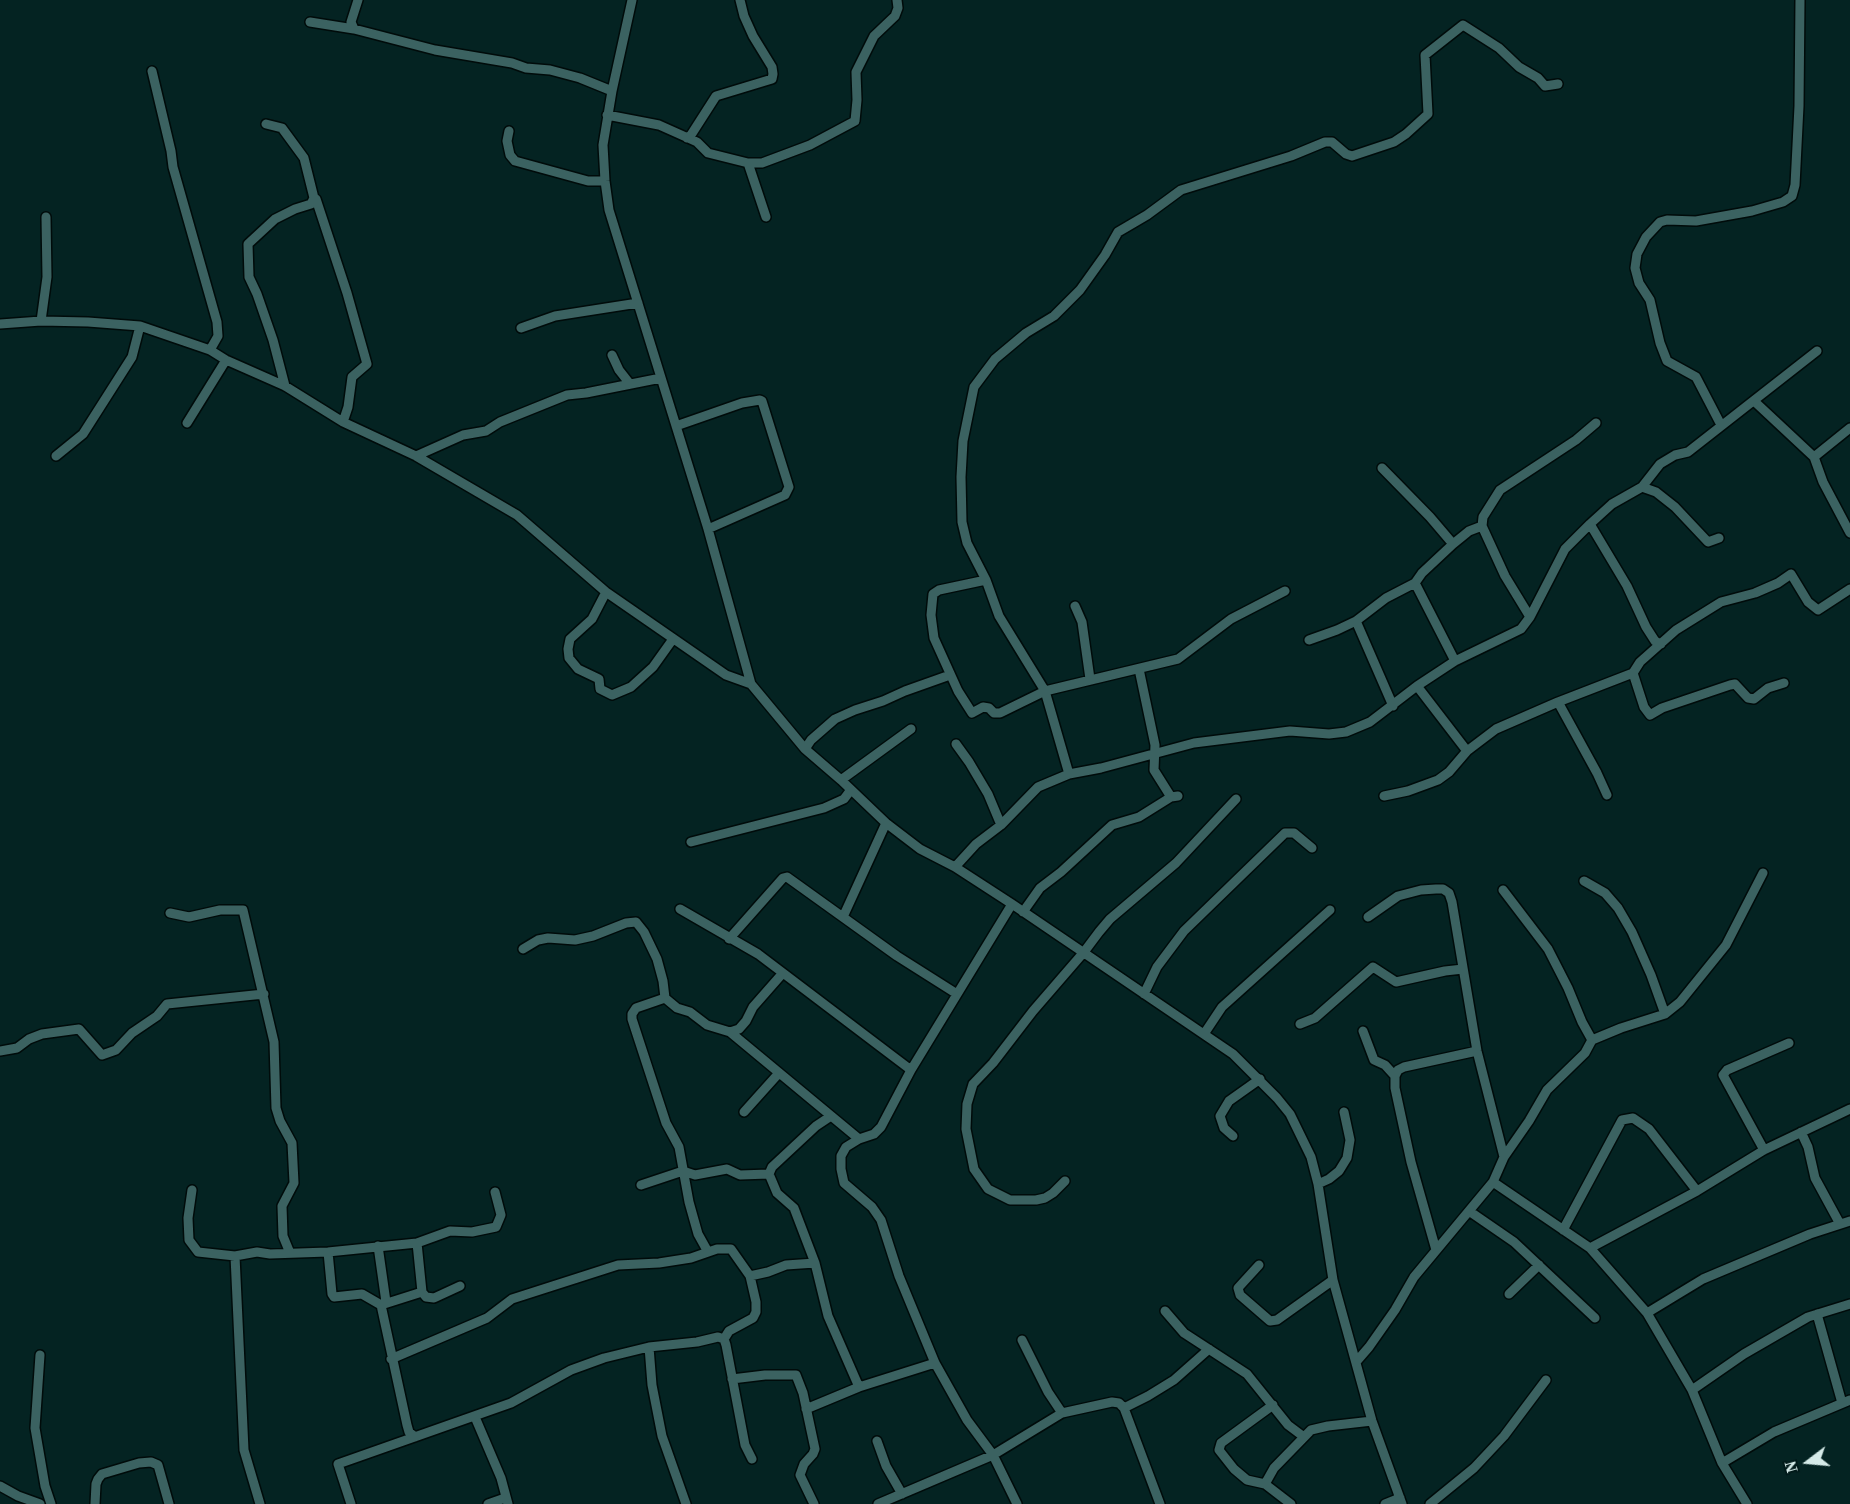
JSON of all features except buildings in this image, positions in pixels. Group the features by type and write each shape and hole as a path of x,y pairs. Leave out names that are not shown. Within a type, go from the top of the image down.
{"street":[{"path":"354,29 351,22 358,0"},
{"path":"632,0 607,115 603,145 604,181 609,210 708,529 751,684 805,749 886,823 920,849 955,867 1012,904 1233,1054 1260,1079 1290,1114 1311,1156 1318,1184 1333,1280 1372,1421 1401,1501 1385,1504"},
{"path":"687,138 716,96 772,79 772,67 753,36 740,0"},
{"path":"607,115 659,125 697,142 708,153 748,163 762,163 810,145 855,121 856,72 874,36 895,16 898,8 897,0"},
{"path":"1721,425 1696,377 1667,361 1660,343 1650,300 1639,283 1635,268 1637,254 1646,237 1660,222 1667,219 1696,221 1752,211 1783,202 1792,196 1795,184 1799,106 1800,0"},
{"path":"310,22 354,29 435,50 512,63 526,68 550,70 580,78 612,91"},
{"path":"1069,774 1045,691 999,616 986,580 967,543 962,522 961,477 963,441 974,387 995,359 1026,333 1054,316 1080,290 1118,232 1182,190 1291,156 1316,144 1332,142 1346,154 1352,156 1394,142 1428,114 1425,55 1463,26 1499,48 1519,67 1538,78 1545,86 1558,84"},
{"path":"152,71 173,167 217,322 218,336 210,350"},
{"path":"266,124 282,128 303,158 314,198 347,293 367,364 352,378 348,407 343,422"},
{"path":"509,130 507,141 510,155 515,161 588,181 604,181"},
{"path":"748,163 765,217"},
{"path":"285,386 273,340 249,277 248,244 275,219 311,204 314,198"},
{"path":"41,321 47,277 46,217"},
{"path":"521,328 555,316 638,303"},
{"path":"0,324 41,321 140,327 210,350 226,360 285,386 343,422 416,456 517,515 606,592 726,675 751,684"},
{"path":"56,456 83,434 132,357 140,327"},
{"path":"955,867 976,844 1001,825 1038,787 1069,774 1154,755 1194,743 1290,731 1329,734 1346,732 1370,722 1417,686 1455,661 1521,629 1530,617 1566,549 1590,524 1612,504 1642,487 1660,464 1676,455 1688,452 1816,351"},
{"path":"612,355 619,370 630,384"},
{"path":"187,423 226,360"},
{"path":"416,456 463,435 486,430 567,395 661,378"},
{"path":"676,426 742,403 762,401 789,487 785,495 708,529"},
{"path":"1754,401 1814,457 1823,482 1850,533"},
{"path":"1530,617 1505,576 1482,526 1484,517 1500,490 1576,440 1596,423"},
{"path":"1814,457 1850,428"},
{"path":"1382,468 1453,544"},
{"path":"1642,487 1656,492 1675,507 1708,542 1719,538"},
{"path":"1590,524 1626,586 1646,627 1662,644"},
{"path":"1309,640 1356,621 1386,598 1415,583 1422,573 1453,544 1469,531 1482,526"},
{"path":"1384,796 1408,791 1438,780 1449,772 1467,751 1496,729 1557,702 1633,674 1640,662 1677,630 1721,602 1755,593 1778,583 1791,574 1808,602 1818,610 1850,589"},
{"path":"986,580 939,590 933,594 931,615 934,638 950,675 972,712 983,707 989,708 994,713 1000,713 1045,691 1178,659 1231,619 1285,591"},
{"path":"1415,583 1455,661"},
{"path":"606,592 592,619 570,639 568,649 569,658 578,669 599,679 600,689 612,695 631,687 653,668 673,639"},
{"path":"1075,606 1082,622 1090,679"},
{"path":"1356,621 1393,706"},
{"path":"1023,912 1040,888 1112,825 1139,817 1174,797 1154,770 1155,745 1139,669"},
{"path":"1633,674 1644,707 1650,715 1662,708 1730,685 1735,684 1748,698 1754,699 1768,688 1784,682"},
{"path":"805,749 835,719 905,690 950,675"},
{"path":"1417,686 1467,751"},
{"path":"1557,702 1607,795"},
{"path":"841,780 911,729"},
{"path":"956,744 988,794 1001,825"},
{"path":"691,842 824,808 844,799 850,791"},
{"path":"1065,1180 1053,1193 1036,1200 1010,1200 988,1189 974,1169 966,1129 967,1104 973,1084 993,1063 1110,919 1176,863 1236,799"},
{"path":"843,917 886,823"},
{"path":"1144,994 1157,967 1184,932 1285,833 1294,832 1312,848"},
{"path":"1356,1362 1395,1310 1414,1277 1493,1182 1504,1157 1547,1090 1585,1053 1592,1040 1620,1028 1665,1014 1680,1002 1726,945 1763,873"},
{"path":"729,939 785,877 897,956 957,994"},
{"path":"1584,881 1605,893 1618,908 1632,932 1665,1014"},
{"path":"1368,917 1398,896 1421,890 1443,889 1449,893 1477,1051 1504,1157"},
{"path":"1503,890 1548,949 1592,1040"},
{"path":"1012,904 911,1070 881,1127 874,1134 846,1147 841,1156 841,1169 844,1183 872,1207 881,1220 899,1276 935,1363 967,1420 993,1455 1017,1504"},
{"path":"680,909 758,954 911,1070"},
{"path":"170,913 189,917 220,910 243,910 274,1042 276,1108 292,1143 294,1183 282,1206 283,1236 290,1253"},
{"path":"1204,1034 1222,1007 1316,920 1330,910"},
{"path":"523,949 538,940 575,940 593,936 626,923 636,922 644,932 657,959 665,998 676,1008 690,1012 707,1026 730,1032 859,1139"},
{"path":"1300,1024 1315,1018 1373,967 1396,982 1463,969"},
{"path":"730,1032 739,1029 753,1007 782,974"},
{"path":"0,1051 17,1048 29,1039 42,1034 79,1029 102,1055 116,1050 132,1033 157,1016 167,1005 264,994"},
{"path":"665,998 636,1008 632,1019 666,1123 679,1147 698,1234 708,1252"},
{"path":"1363,1031 1374,1060 1384,1065 1395,1076"},
{"path":"1764,1150 1723,1075 1727,1070 1789,1043"},
{"path":"1436,1250 1411,1162 1395,1088 1395,1076 1398,1070 1404,1067 1477,1051"},
{"path":"744,1112 778,1073"},
{"path":"1233,1136 1224,1128 1220,1116 1229,1101 1260,1079"},
{"path":"1590,1248 1697,1191 1764,1150 1850,1109"},
{"path":"1318,1184 1339,1171 1347,1158 1350,1140 1344,1112"},
{"path":"831,1116 816,1126 772,1167 769,1174 777,1193 794,1208 815,1263 828,1316 859,1387"},
{"path":"1563,1230 1622,1120 1633,1118 1649,1129 1697,1191"},
{"path":"1801,1132 1808,1147 1815,1178 1840,1224"},
{"path":"641,1185 683,1171 695,1175 727,1169 740,1174 769,1174"},
{"path":"1493,1182 1590,1248 1647,1313 1692,1390 1722,1462 1747,1504"},
{"path":"192,1190 188,1218 189,1240 198,1252 236,1256 257,1252 270,1254 328,1252 417,1243 450,1231 472,1232 495,1227 501,1215 495,1192"},
{"path":"1469,1211 1514,1242 1595,1318"},
{"path":"1647,1313 1703,1279 1810,1234 1850,1221"},
{"path":"417,1243 422,1292 426,1297 434,1298 460,1286"},
{"path":"378,1246 391,1359 406,1425 414,1437"},
{"path":"391,1359 487,1318 512,1299 618,1265 660,1263 691,1258 717,1249 731,1249 750,1276 756,1302 756,1312 753,1318 729,1331 724,1339 745,1445 752,1459"},
{"path":"328,1252 334,1297 362,1294 383,1304 422,1292"},
{"path":"236,1256 244,1450 260,1504"},
{"path":"750,1276 786,1265 815,1263"},
{"path":"1258,1265 1238,1288 1240,1295 1270,1321 1277,1320 1333,1280"},
{"path":"1509,1294 1539,1265"},
{"path":"1692,1390 1744,1354 1808,1317 1850,1304"},
{"path":"1165,1311 1184,1333 1247,1374 1288,1425 1304,1437"},
{"path":"1722,1462 1774,1432 1846,1401 1817,1314"},
{"path":"351,1504 338,1464 511,1403 571,1370 604,1358 649,1347 697,1342 718,1337 724,1339"},
{"path":"1022,1340 1048,1392 1062,1413"},
{"path":"649,1347 652,1385 662,1436 686,1504"},
{"path":"1124,1408 1174,1380 1209,1349"},
{"path":"40,1355 35,1428 45,1486 51,1504"},
{"path":"806,1409 859,1387 935,1363"},
{"path":"732,1379 765,1375 796,1376 803,1393 815,1449 804,1464 801,1475 814,1504"},
{"path":"1430,1504 1474,1468 1504,1436 1546,1380"},
{"path":"878,1504 993,1455 1062,1413 1119,1402 1124,1408 1160,1504"},
{"path":"1273,1406 1221,1443 1219,1450 1234,1469 1247,1480 1265,1484 1291,1504"},
{"path":"475,1417 501,1478 506,1501 488,1504"},
{"path":"1265,1484 1274,1468 1311,1430 1372,1421"},
{"path":"877,1441 886,1466 902,1494"},
{"path":"95,1504 96,1485 102,1474 139,1463 151,1462 158,1465 169,1504"},
{"path":"0,1486 40,1504"}]}
